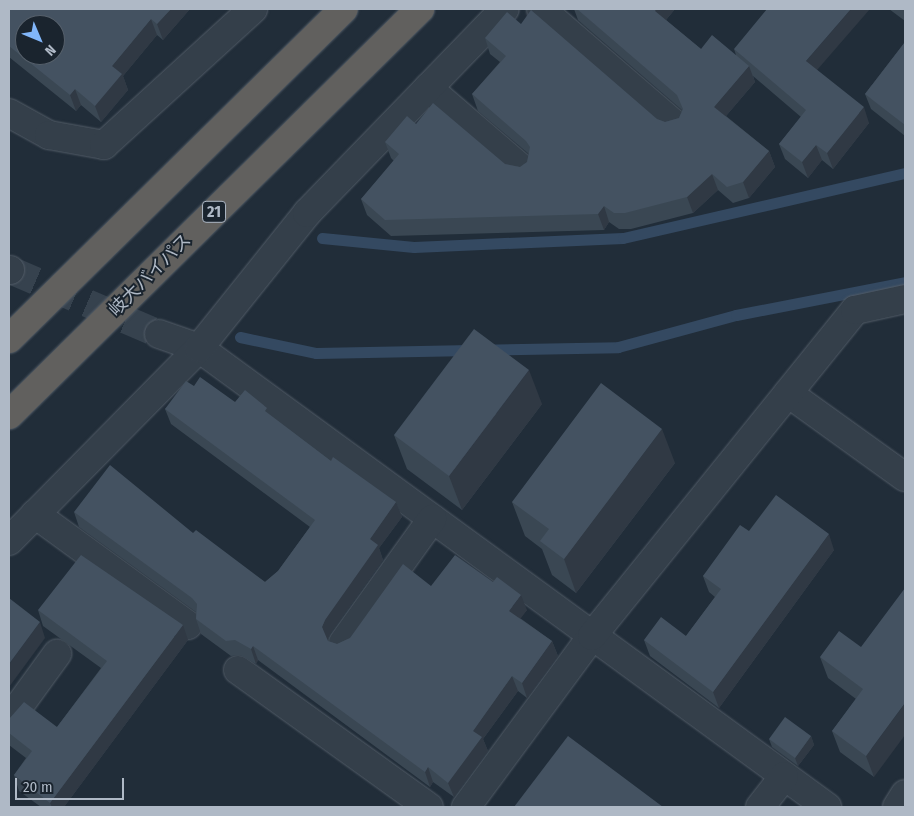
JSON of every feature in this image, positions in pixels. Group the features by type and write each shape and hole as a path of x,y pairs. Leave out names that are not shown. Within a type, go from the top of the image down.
{"highway":[{"path":"9,339 344,9"},
{"name":"岐大バイパス","path":"9,415 420,9"}],"street":[{"path":"9,113 49,135 104,145 253,9"},
{"path":"9,541 199,348 307,214 505,9"},
{"path":"541,9 672,123"},
{"path":"428,88 521,168"},
{"path":"466,807 592,636 855,310 905,299"},
{"path":"159,334 199,348 827,807"},
{"path":"788,393 905,477"},
{"path":"35,514 188,625"},
{"path":"343,643 432,519"},
{"path":"9,720 56,654"},
{"path":"238,670 429,807"},
{"path":"760,807 784,776"},
{"path":"896,807 905,794"}],"building":[{"path":"9,9 171,9 157,24 151,19 112,66 122,74 95,106 75,89 70,95 33,65 65,65 65,15 15,15 15,51 9,46"},
{"path":"577,9 656,9 655,11 701,49 712,35 749,66 714,107 769,151 743,182 727,187 712,174 687,197 625,213 614,213 604,206 598,214 385,220 361,199 399,154 385,142 407,116 416,124 433,103 505,164 520,167 527,162 530,147 526,141 472,94 506,56 485,38 507,12 521,24 531,10 657,119 665,122 679,118 683,109 677,95"},
{"path":"767,9 851,9 806,61 864,107 827,153 816,145 802,162 779,144 806,110 734,49"},
{"path":"905,42 905,125 865,94"},
{"path":"474,329 529,370 449,476 394,435"},
{"path":"200,377 235,402 245,390 267,408 265,411 331,461 333,457 396,502 370,539 378,545 325,620 322,627 328,641 337,644 350,638 403,564 431,586 455,555 493,582 497,577 521,595 509,611 552,641 522,683 512,676 473,731 482,737 448,783 428,767 425,772 253,646 251,649 235,640 226,641 196,619 197,604 192,598 74,512 110,465 193,533 196,530 265,582 278,571 315,520 165,409 186,381 194,386"},
{"path":"601,383 662,429 564,559 540,541 549,529 512,502"},
{"path":"776,495 829,534 713,692 644,640 661,617 686,636 721,589 703,576 740,525 749,531"},
{"path":"81,555 183,625 50,803 14,775 32,751 9,733 9,719 24,702 57,727 107,661 38,610"},
{"path":"905,588 905,703 866,756 832,731 863,689 820,657 839,631 861,647"},
{"path":"9,598 40,622 9,664"},
{"path":"785,717 811,736 795,758 769,739"},
{"path":"568,736 663,807 514,807"}],"waterway":[{"path":"322,238 414,247 623,238 905,173"},
{"path":"240,337 316,353 618,347 736,315 905,282"}],"tunnel":[{"path":"10,270 159,334"}]}
